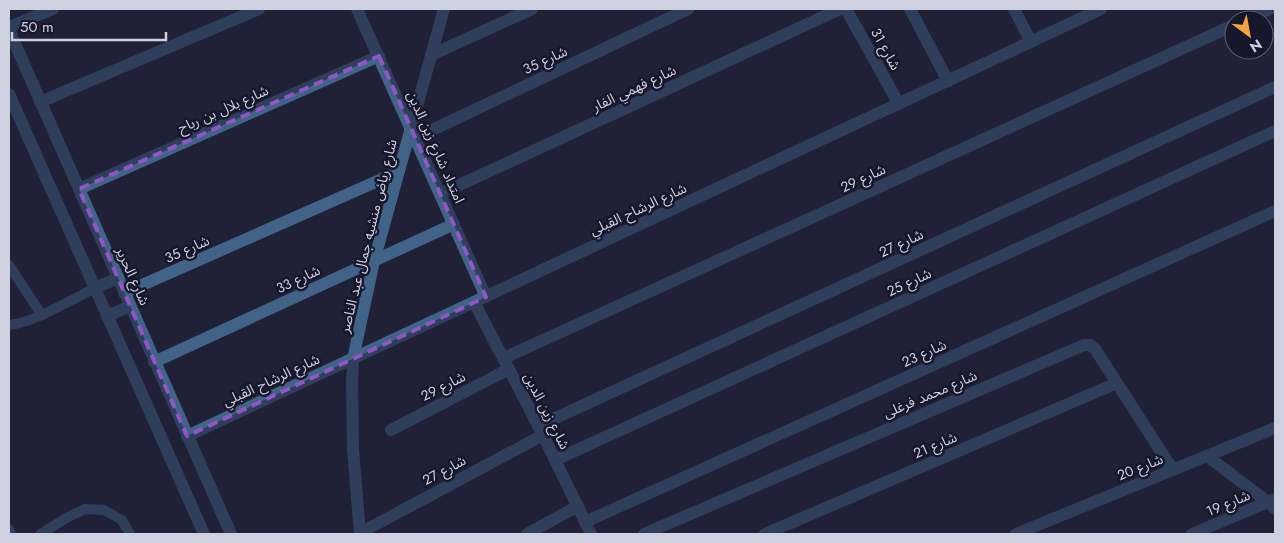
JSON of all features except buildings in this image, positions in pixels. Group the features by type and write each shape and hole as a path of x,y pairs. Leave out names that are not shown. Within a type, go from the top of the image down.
{"street":[{"path":"9,29 53,9"},
{"path":"40,102 259,9"},
{"name":"امتداد شارع زين الدين","path":"358,9 486,297"},
{"name":"شارع رياض منشيه جمال عبد الناصر","path":"360,533 353,449 353,359 374,261 398,172 413,132 444,9"},
{"path":"431,55 532,9"},
{"name":"شارع 35","path":"413,132 688,9"},
{"name":"شارع فهمي الفار","path":"440,194 840,9"},
{"name":"شارع 31","path":"846,9 899,104"},
{"path":"910,9 948,81"},
{"path":"1014,9 1031,42"},
{"name":"شارع الرشاح القبلي","path":"187,436 1101,9"},
{"name":"شارع الحرير","path":"9,29 231,534"},
{"name":"شارع 29","path":"390,430 506,364 1224,30"},
{"name":"شارع بلال بن رباح","path":"79,189 378,56"},
{"name":"شارع 27","path":"360,533 541,431 1275,87"},
{"path":"9,94 204,534"},
{"name":"شارع 25","path":"555,460 1275,132"},
{"name":"شارع 35","path":"124,293 398,172"},
{"name":"شارع 23","path":"585,522 1275,211"},
{"name":"شارع 33","path":"154,362 454,224"},
{"path":"95,288 118,278"},
{"name":"شارع زين الدين","path":"474,302 541,431 591,534"},
{"path":"107,316 130,306"},
{"name":"شارع محمد فرغلى","path":"644,534 1084,345 1090,345 1095,349 1173,470"},
{"name":"شارع 21","path":"765,534 1117,383"},
{"name":"شارع 20","path":"1016,534 1275,428"},
{"path":"1207,456 1273,503"},
{"name":"شارع 19","path":"1192,534 1273,503"},
{"path":"527,534 578,506"}],"lane":[{"path":"9,265 41,314"},
{"path":"9,325 41,314 95,288"},
{"path":"42,534 84,509 104,510 122,520 130,534"},
{"path":"9,529 11,534"}],"highlighted area":[{"path":"379,56 486,297 187,436 79,189"}]}
